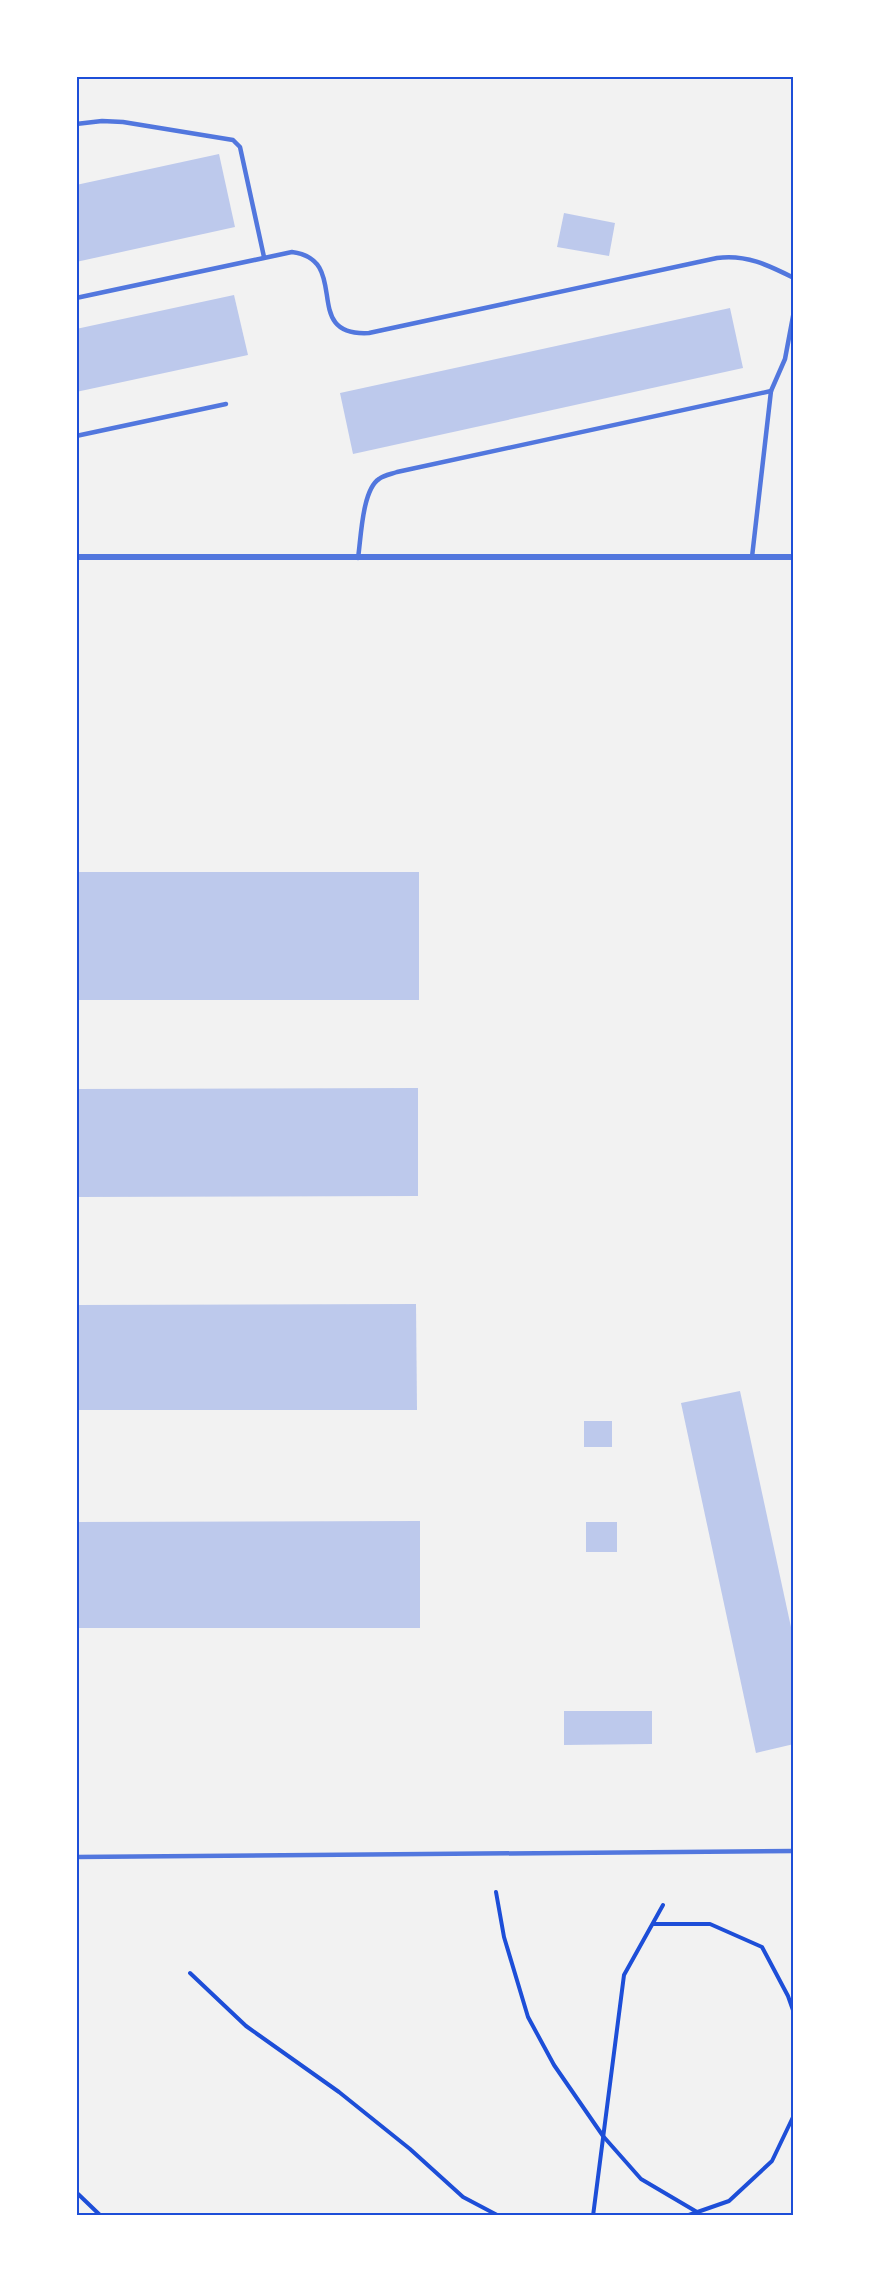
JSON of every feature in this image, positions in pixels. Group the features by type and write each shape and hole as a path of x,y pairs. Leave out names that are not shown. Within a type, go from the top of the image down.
{"street":[{"path":"76,557 794,557"}],"lane":[{"path":"76,124 102,121 123,122 232,140 240,147 264,257"},
{"path":"76,298 264,257 292,252 304,253 315,260 321,270 332,316 339,328 353,334 369,333 717,258 733,256 747,258 794,278"},
{"path":"752,557 771,391 785,359 794,311"},
{"path":"358,558 367,500 370,489 379,478 771,391"},
{"path":"76,436 226,404"},
{"path":"76,1857 794,1851"}],"path":[{"path":"496,1892 504,1937 528,2018 554,2065 603,2136 641,2179 698,2212"},
{"path":"593,2216 624,1975 663,1905"},
{"path":"653,1924 711,1924 762,1947 788,1996 794,2013"},
{"path":"190,1973 246,2026 339,2092 410,2149 463,2197 499,2216"},
{"path":"686,2216 729,2201 772,2161 794,2115"},
{"path":"76,2193 101,2216"}],"building":[{"path":"219,154 235,227 76,262 76,185"},
{"path":"564,213 615,223 609,256 557,247"},
{"path":"234,295 248,355 76,392 76,329"},
{"path":"730,308 743,368 353,454 340,393"},
{"path":"76,872 419,872 419,1000 76,1000"},
{"path":"418,1088 418,1196 76,1197 76,1089"},
{"path":"416,1304 417,1410 76,1410 76,1305"},
{"path":"740,1391 794,1641 794,1744 756,1753 681,1403"},
{"path":"584,1421 612,1421 612,1447 584,1447"},
{"path":"420,1521 420,1628 76,1628 76,1522"},
{"path":"586,1522 617,1522 617,1552 586,1552"},
{"path":"564,1711 652,1711 652,1744 564,1745"}]}
